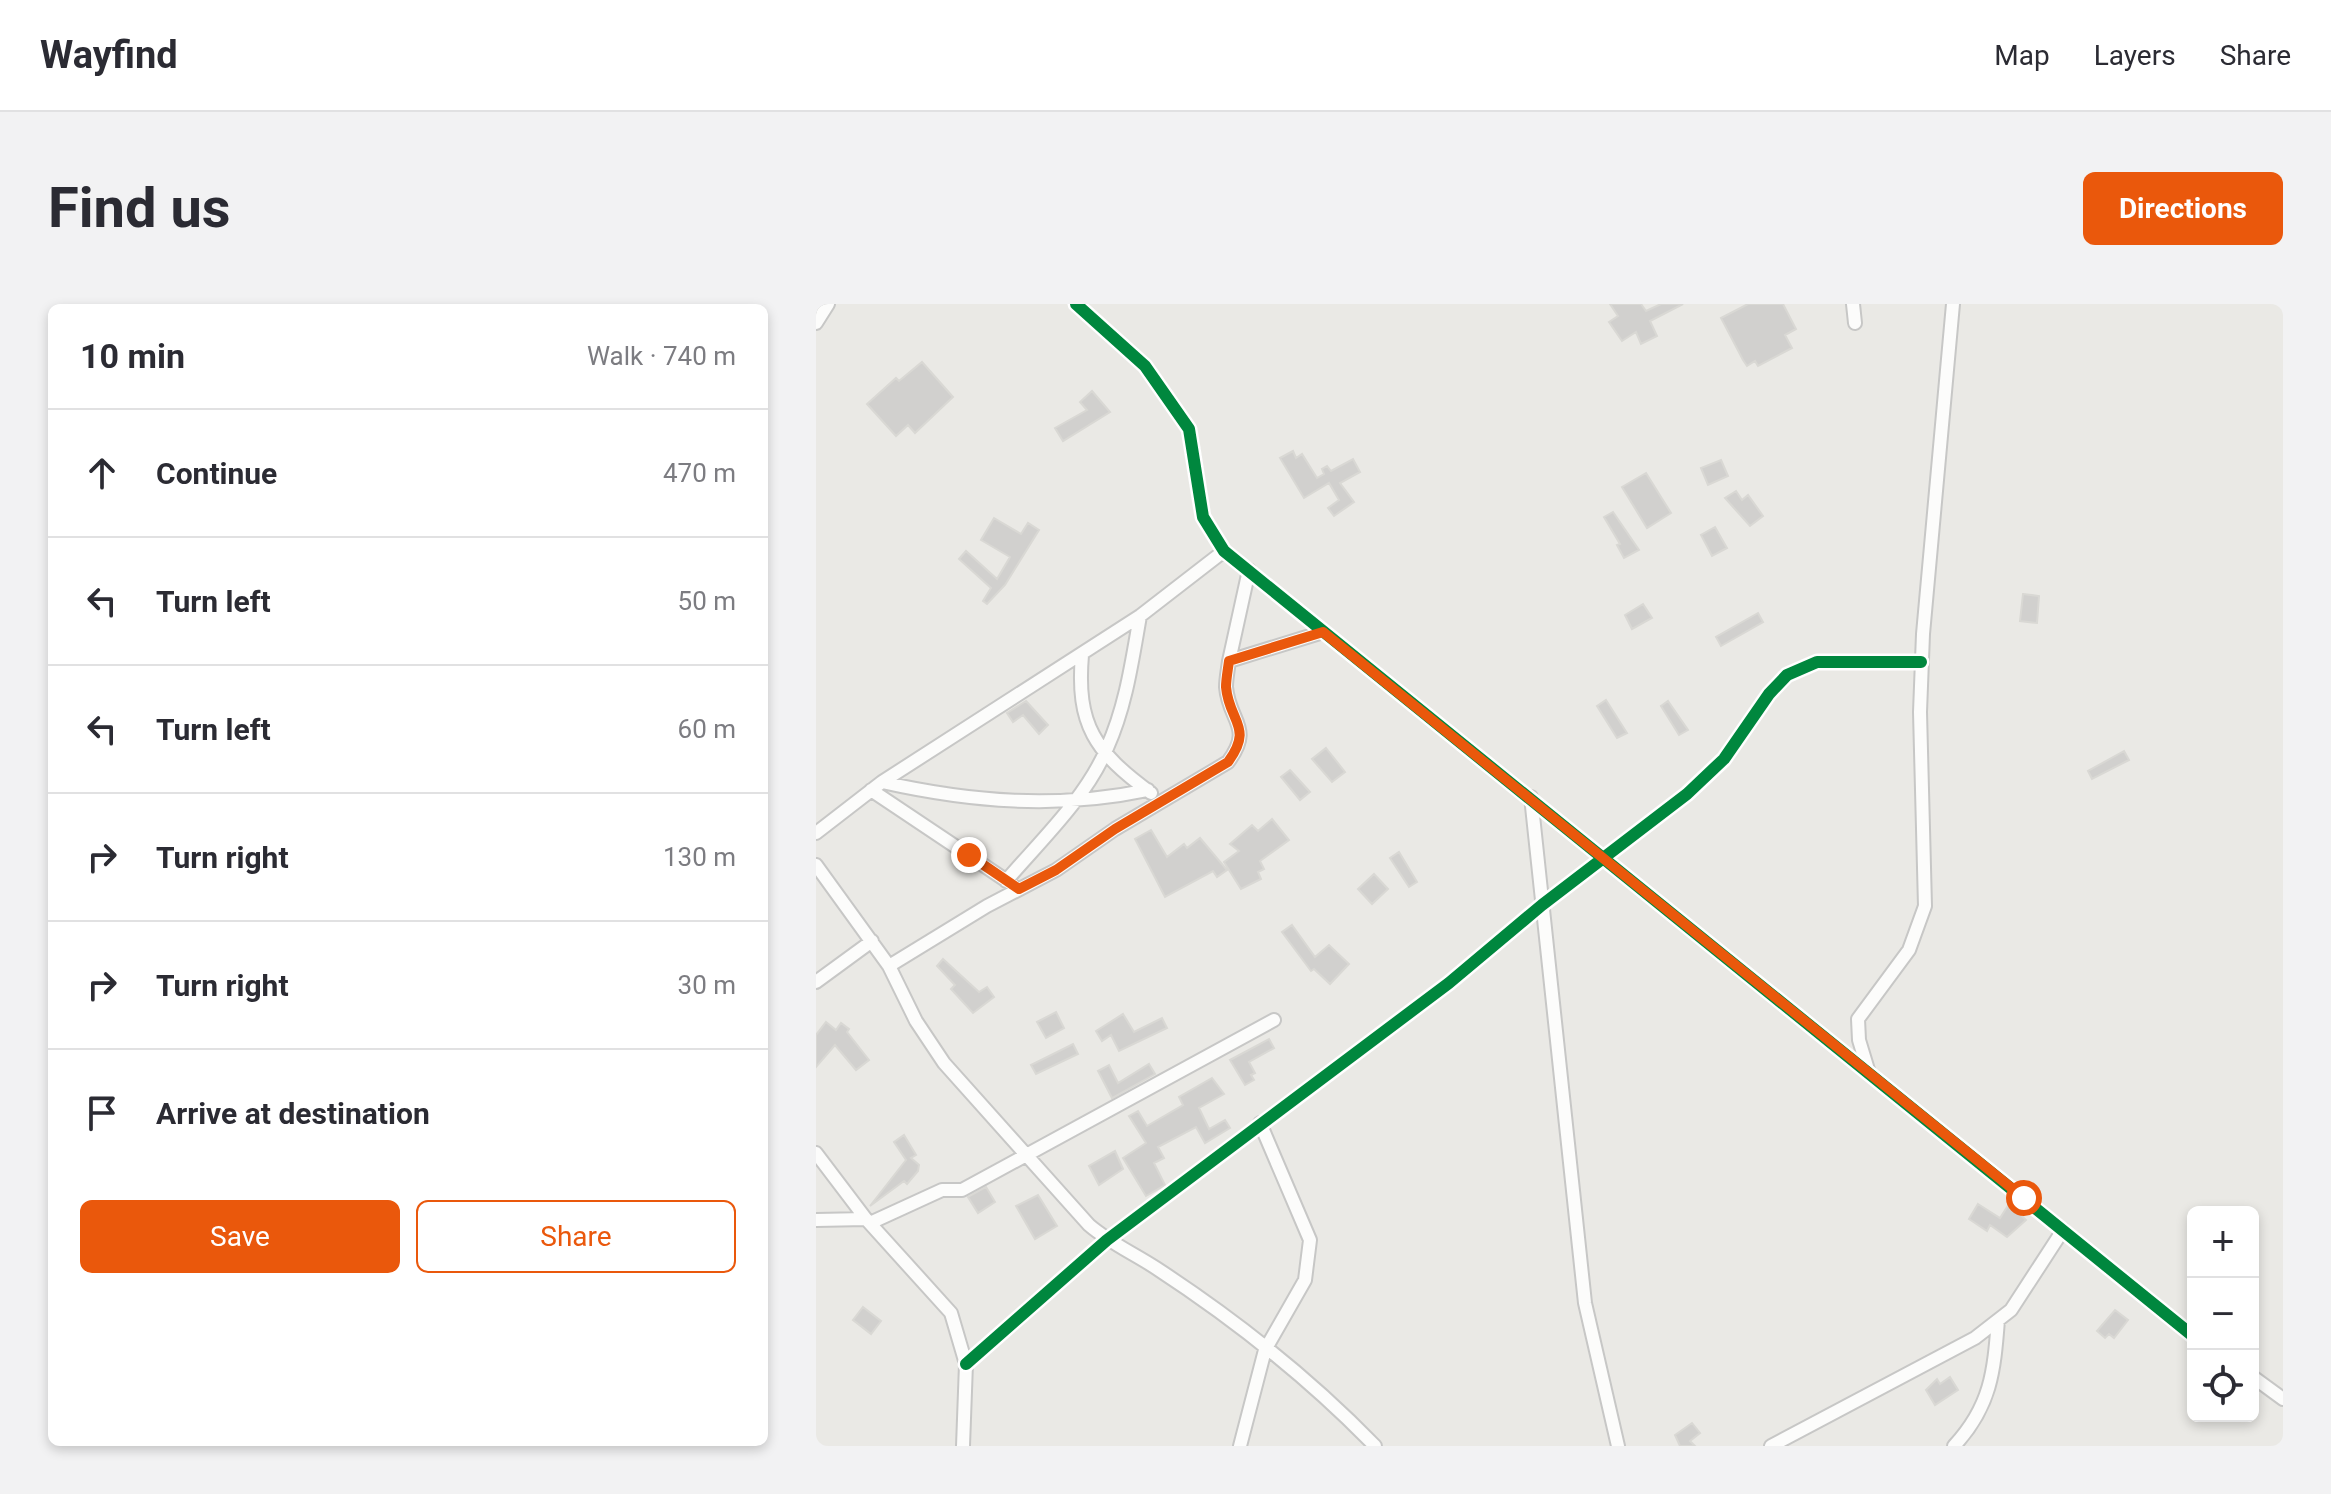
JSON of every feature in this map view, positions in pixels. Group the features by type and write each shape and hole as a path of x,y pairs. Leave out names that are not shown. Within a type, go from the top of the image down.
{"street":[{"path":"816,323 828,304"},
{"path":"1076,304 1145,366 1189,429 1203,517 1224,551 2187,1331"},
{"path":"1853,304 1855,323"},
{"path":"1869,1073 1859,1040 1858,1019 1909,950 1925,906 1921,662 1953,304"},
{"path":"816,833 876,786 1140,616 1224,551"},
{"path":"889,966 1056,870 1115,829 1228,762 1240,745 1240,730 1226,687 1249,570"},
{"path":"1006,881 1073,802 1107,750 1126,694 1140,616"},
{"path":"1229,661 1323,632"},
{"path":"1082,655 1081,707 1087,728 1163,802"},
{"path":"966,1364 1107,1240 1449,983 1542,905 1687,794 1724,759 1769,694 1787,675 1817,662 1921,662"},
{"path":"876,786 1030,803 1073,802 1148,790"},
{"path":"876,786 1019,889"},
{"path":"1531,797 1585,1303 1618,1446"},
{"path":"816,865 889,966 916,1021 944,1063 1025,1155 1107,1240 1156,1268 1322,1392 1375,1446"},
{"path":"816,982 872,941"},
{"path":"816,1220 868,1221 942,1190 962,1190 1274,1020"},
{"path":"1240,1446 1265,1350 1305,1280 1310,1240 1260,1123"},
{"path":"816,1153 868,1221 951,1313 966,1364 963,1446"},
{"path":"1771,1446 1975,1338 2011,1310 2063,1230"},
{"path":"1954,1446 1984,1408 1995,1367 1998,1320"},
{"path":"2259,1381 2283,1399"}],"building":[{"path":"1610,304 1641,304 1646,311 1661,304 1683,304 1650,321 1657,336 1641,344 1636,332 1622,341 1609,322 1618,316"},
{"path":"1748,304 1783,304 1796,329 1785,335 1792,348 1758,366 1755,361 1747,366 1721,318"},
{"path":"922,362 953,397 915,433 908,425 896,436 867,404 896,378 899,381"},
{"path":"1092,391 1110,412 1063,441 1055,428 1087,410 1080,402"},
{"path":"1293,451 1296,458 1302,454 1317,478 1324,474 1322,469 1327,466 1331,471 1353,459 1360,472 1340,483 1354,502 1334,516 1328,508 1339,500 1329,483 1304,498 1280,458"},
{"path":"1721,460 1728,476 1708,485 1701,468"},
{"path":"1646,473 1671,513 1647,528 1622,487"},
{"path":"1736,491 1742,500 1748,495 1763,516 1750,526 1725,498"},
{"path":"1613,512 1639,550 1624,558 1617,545 1620,544 1604,517"},
{"path":"994,518 1021,534 1028,523 1039,530 1005,585 987,604 983,601 991,588 959,559 966,551 997,579 1010,557 981,540"},
{"path":"1715,527 1727,548 1712,556 1701,535"},
{"path":"2023,594 2039,596 2037,623 2020,621"},
{"path":"1643,604 1652,618 1632,629 1625,615"},
{"path":"1758,613 1763,622 1721,646 1716,637"},
{"path":"1606,700 1627,733 1617,738 1597,706"},
{"path":"1026,701 1048,725 1039,734 1023,715 1013,722 1007,713"},
{"path":"1668,701 1688,730 1679,735 1661,706"},
{"path":"1326,748 1345,772 1332,782 1312,759"},
{"path":"2124,751 2129,760 2092,779 2088,771"},
{"path":"1290,770 1310,792 1300,800 1281,777"},
{"path":"1272,819 1289,840 1260,861 1264,869 1258,872 1261,879 1241,889 1224,862 1239,851 1230,844 1252,825 1258,831"},
{"path":"1151,830 1167,857 1184,844 1187,848 1200,838 1227,870 1217,877 1213,871 1165,897 1135,839"},
{"path":"1399,852 1417,882 1409,887 1390,858"},
{"path":"1374,874 1388,889 1372,904 1358,889"},
{"path":"1292,925 1315,957 1329,945 1349,964 1330,984 1314,969 1311,971 1282,932"},
{"path":"943,959 979,992 987,987 994,997 973,1013 951,989 955,985 937,966"},
{"path":"1056,1012 1064,1028 1046,1038 1037,1022"},
{"path":"1123,1014 1134,1032 1162,1018 1167,1028 1119,1051 1111,1035 1102,1041 1096,1031"},
{"path":"826,1022 836,1030 841,1023 849,1029 847,1032 869,1060 856,1070 835,1045 816,1067 816,1035"},
{"path":"1269,1039 1274,1048 1249,1062 1255,1073 1251,1075 1254,1080 1245,1085 1230,1060"},
{"path":"1073,1044 1078,1054 1036,1074 1031,1065"},
{"path":"1149,1064 1155,1074 1112,1098 1098,1071 1109,1065 1118,1083"},
{"path":"1212,1078 1224,1094 1199,1108 1209,1129 1225,1120 1230,1128 1205,1143 1196,1127 1158,1147 1164,1158 1154,1163 1165,1185 1146,1196 1123,1158 1146,1143 1129,1116 1138,1111 1147,1126 1183,1105 1179,1097"},
{"path":"904,1135 916,1155 911,1158 919,1165 918,1171 907,1184 904,1181 870,1206 906,1160 894,1142"},
{"path":"1115,1151 1123,1169 1099,1185 1089,1166"},
{"path":"986,1187 995,1202 978,1213 968,1197"},
{"path":"1038,1195 1057,1226 1035,1239 1016,1206"},
{"path":"1978,1204 2000,1218 2009,1204 2026,1220 2007,1237 1990,1225 1987,1231 1969,1219"},
{"path":"863,1307 881,1321 871,1334 853,1320"},
{"path":"2115,1310 2128,1320 2114,1338 2109,1334 2105,1338 2097,1331"},
{"path":"1950,1377 1958,1390 1935,1405 1926,1390 1937,1379 1940,1384"},
{"path":"1692,1423 1700,1433 1690,1441 1695,1446 1680,1446 1675,1435"}],"cycle path":[{"path":"1076,304 1145,366 1189,429 1203,517 1224,551 2187,1331"},
{"path":"966,1364 1107,1240 1449,983 1542,905 1687,794 1724,759 1769,694 1787,675 1817,662 1921,662"}],"route":[{"path":"969,855 1019,889 1056,870 1115,829 1228,762 1240,745 1240,730 1226,687 1229,661 1323,632 2024,1198"}]}
